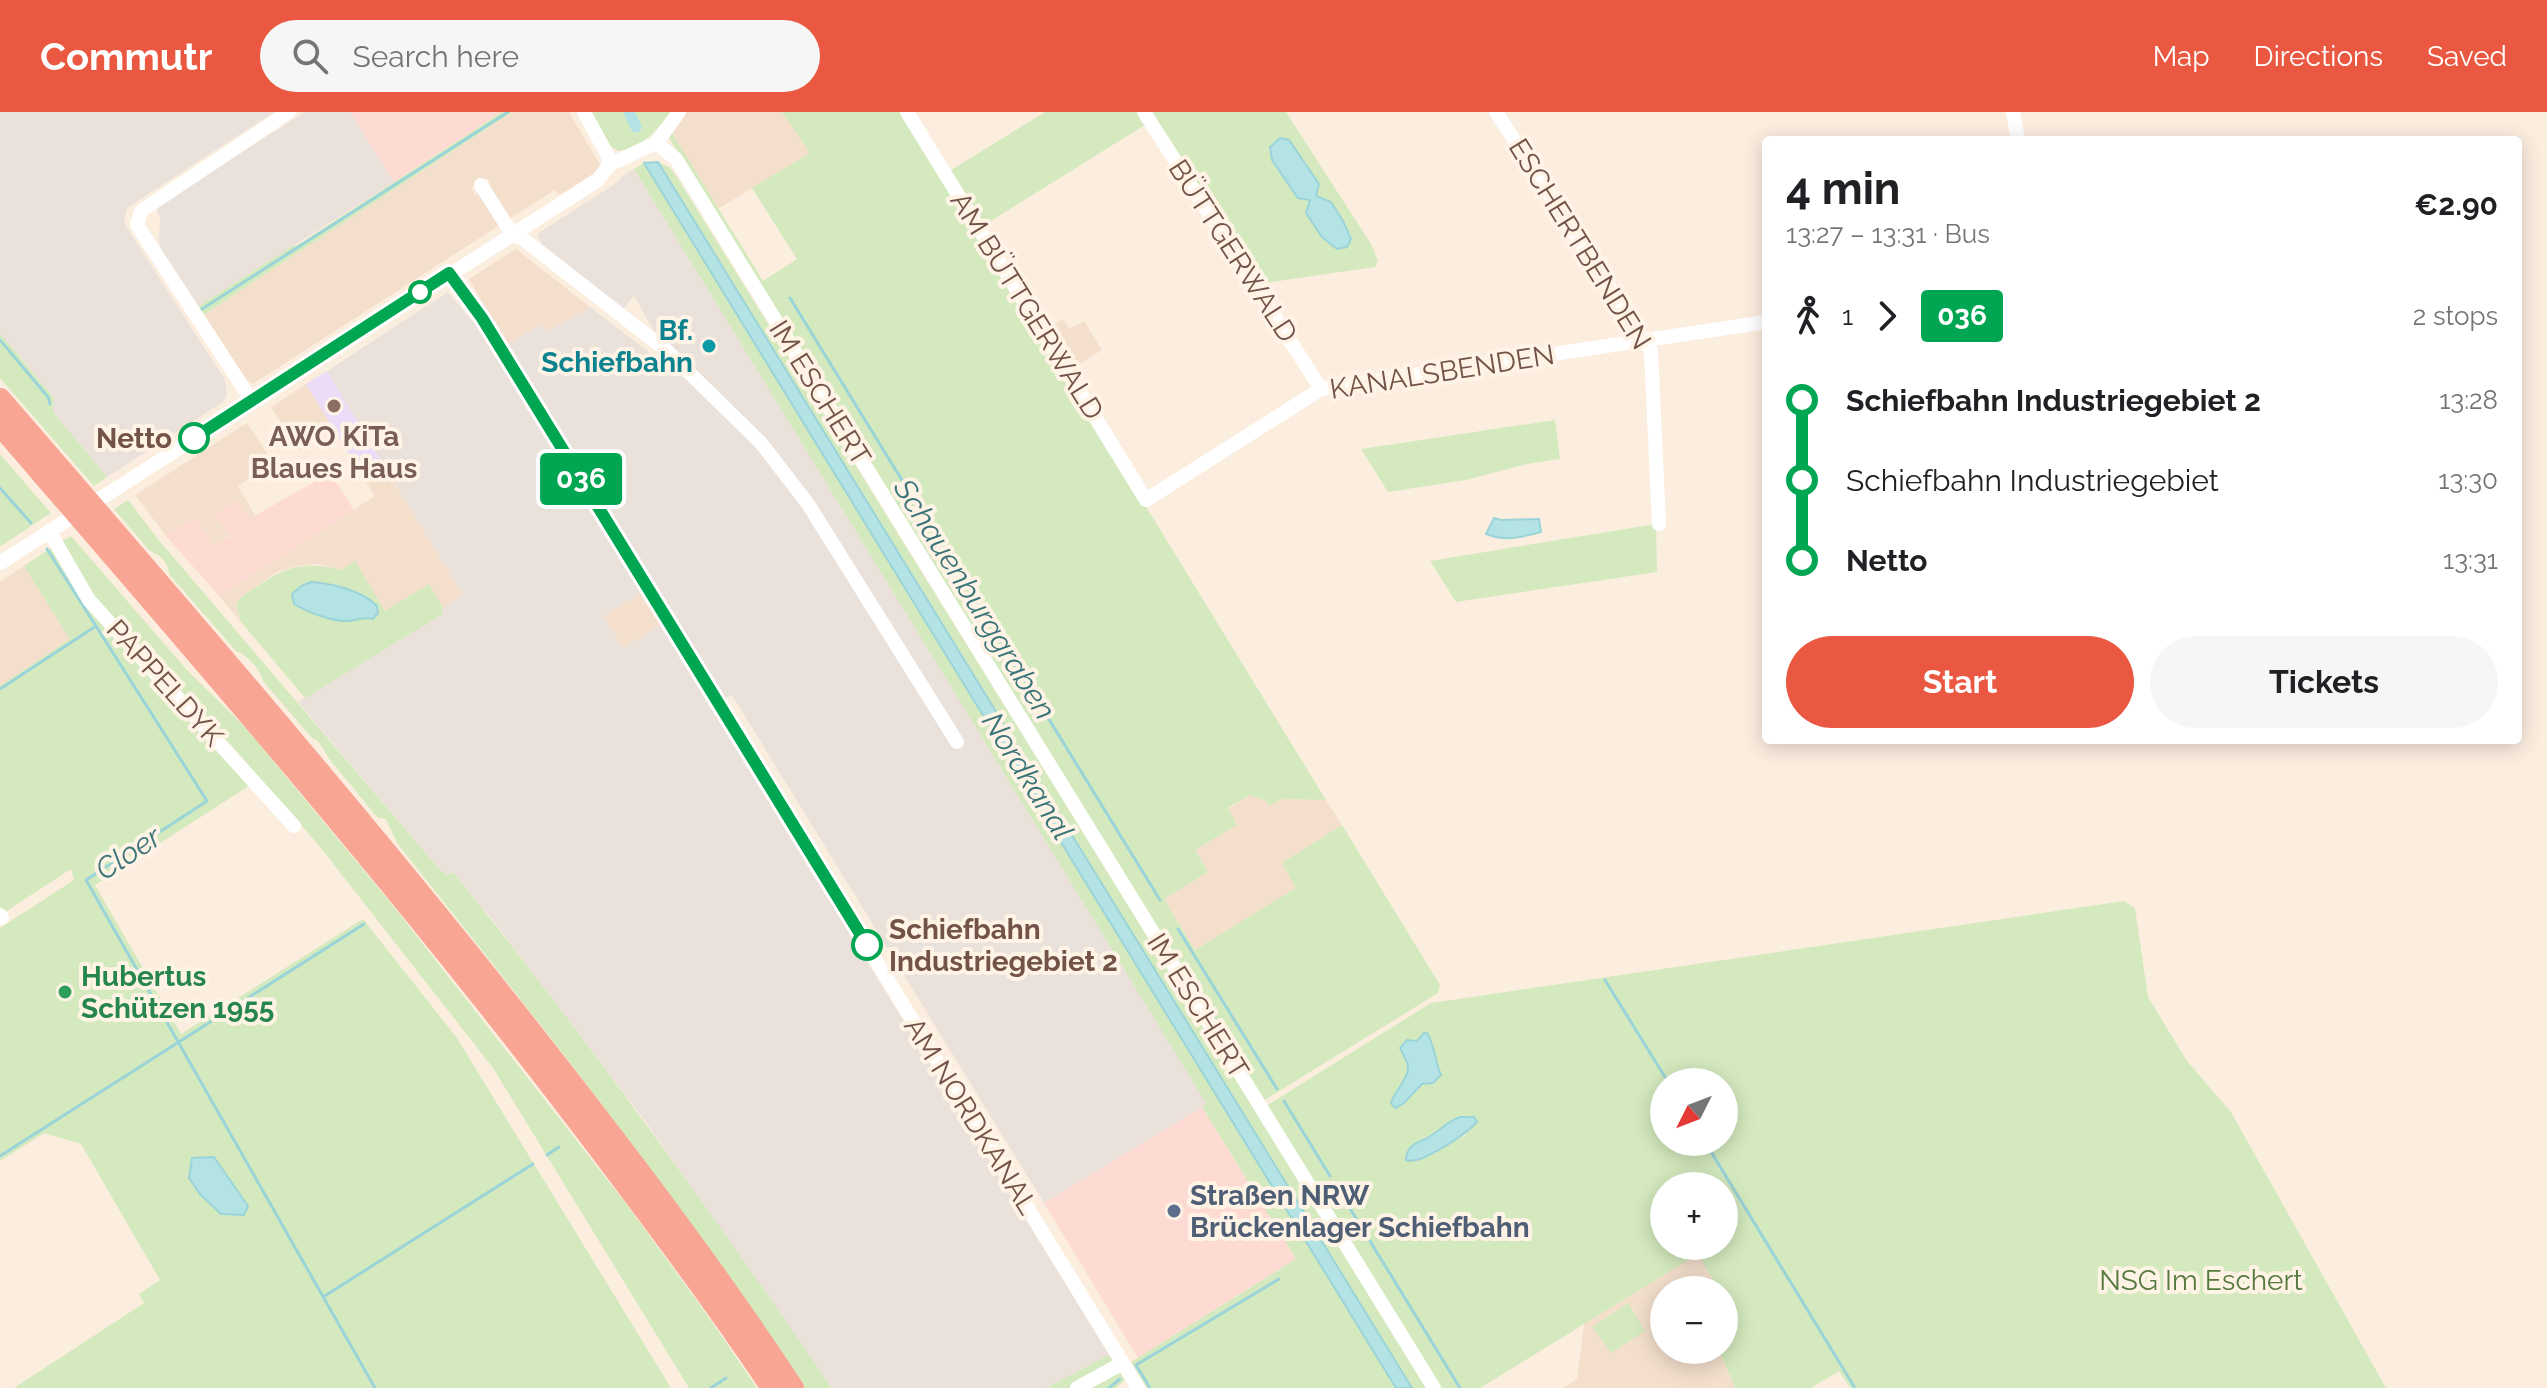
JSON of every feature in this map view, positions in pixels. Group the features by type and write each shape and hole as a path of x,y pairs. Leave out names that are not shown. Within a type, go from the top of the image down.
{"highway":[{"path":"0,399 69,492 343,799 462,944 661,1202 793,1388"},
{"path":"0,425 42,474"},
{"path":"0,440 69,492"},
{"path":"106,534 263,731 438,941 647,1212 772,1388"}],"street":[{"path":"252,401 137,225 141,211 289,112"},
{"path":"0,563 598,180 609,165 656,143 679,112"},
{"name":"AM BÜTTGERWALD","path":"907,112 1146,500"},
{"name":"BÜTTGERWALD","path":"1144,112 1321,389"},
{"name":"ESCHERTBENDEN","path":"1496,112 1651,351 1659,524"},
{"path":"2013,112 2017,136"},
{"path":"587,118 608,156 609,165"},
{"name":"IM ESCHERT","path":"656,143 676,159 1434,1388"},
{"path":"481,185 512,234 523,239 666,350 761,443 808,504 957,742"},
{"name":"AM NORDKANAL","path":"449,273 488,326 1138,1388"},
{"name":"KANALSBENDEN","path":"1146,500 1321,389 1762,323"},
{"name":"PAPPELDYK","path":"49,531 89,600 294,826"},
{"path":"1077,1388 1123,1363"}],"shaded area":[{"path":"0,112 274,112 127,208 124,221 127,228 225,380 227,394 223,402 107,477 53,412 54,398 0,333"},
{"path":"305,112 350,112 394,182 197,307 162,252 156,207"},
{"path":"350,112 502,112 394,182"},
{"path":"512,112 569,112 602,168 559,195 555,190 506,221 488,188 491,184 487,178 471,188 475,194 481,193 503,223 253,384 242,377 202,316"},
{"path":"686,112 782,112 810,153 718,209 671,131"},
{"path":"634,169 1207,1104 1044,1203 732,695 724,699 507,345 541,324 547,332 590,307 668,367 673,364 634,296 623,309 542,244 537,234"},
{"path":"516,249 590,307 547,333 541,324 507,345 469,279"},
{"path":"448,292 478,328 641,593 603,616 623,648 660,625 1109,1355 1046,1388 832,1388 645,1121 494,922 453,872 448,875 440,870 298,702 443,614 443,608 463,595 327,371"},
{"path":"1063,319 1069,329 1084,321 1102,350 1070,370 1045,330"},
{"name":"AWO KiTa Blaues Haus","path":"327,371 383,464 363,477 306,384"},
{"path":"306,384 334,429 299,450 271,407"},
{"path":"247,423 273,463 238,486 255,515 214,547 195,517 166,536 135,495"},
{"path":"383,464 463,595 443,608 429,585 385,611 341,570 319,564 298,566 277,572 241,597 236,604 241,622 219,596 375,496 363,477"},
{"path":"330,473 354,510 219,596 166,536 195,517 214,546 230,536 215,514 237,501 249,519"},
{"path":"24,566 71,639 0,686 0,582"},
{"path":"641,593 660,625 623,648 603,616"},
{"path":"1250,795 1266,801 1326,800 1342,825 1282,863 1297,888 1195,950 1164,899 1208,872 1195,850 1237,825 1228,809"},
{"path":"1202,1107 1296,1259 1138,1358 1044,1203"},
{"path":"1688,1260 1703,1260 1711,1276 1662,1276"},
{"path":"1650,1283 1650,1364 1725,1364 1735,1388 1563,1388 1577,1379 1584,1324"}],"green space":[{"path":"502,112 512,112 202,316 197,307"},
{"path":"591,112 672,112 643,142 619,151 610,146"},
{"path":"782,112 904,112 1326,800 1281,799 1269,806 1266,801 1250,795 1228,808 1237,825 1195,850 1208,872 1164,899 1195,950 1296,888 1282,863 1342,825 1440,985 1438,993 1263,1101 669,138 671,131 763,281 797,259 752,188 810,153"},
{"path":"1045,112 1140,112 1148,123 981,227 948,172"},
{"path":"1148,112 1286,112 1371,244 1378,261 1375,267 1258,284","holes":["1295,148 1307,165 1316,196 1332,204 1343,221 1349,244 1343,249 1322,237 1308,217 1310,200 1289,186 1284,176"]},
{"path":"658,162 669,167 677,177 1427,1388 1412,1388"},
{"path":"644,163 1396,1388 1147,1388 1131,1362 1296,1259 1202,1107 1206,1103 634,169"},
{"path":"0,333 54,398 53,412 107,477 94,486 0,378"},
{"path":"1555,420 1560,459 1466,480 1388,492 1361,449"},
{"path":"0,454 51,513 1,546 0,544"},
{"path":"128,500 440,870 448,875 453,872 503,935 647,1126 832,1388 805,1388 658,1179 397,843 386,819 377,817 318,741 263,681 252,663 236,651 169,574 163,560 150,551 114,509"},
{"path":"1656,524 1657,572 1456,602 1430,561"},
{"path":"71,536 187,670 244,726 390,902 627,1205 757,1388 689,1388 493,1068 317,843 231,745 147,658 87,587 60,542"},
{"path":"52,547 252,784 95,885 181,1034 363,919 457,1038 671,1388 14,1388 144,1303 139,1294 160,1280 81,1144 44,1133 0,1161 0,928 74,880 71,869 2,914 0,911 0,686 70,639 24,566"},
{"path":"355,561 385,611 429,584 443,608 443,614 305,698 241,622 236,604 250,591 290,569 319,566 341,570","holes":["295,590 365,617 338,619 319,615 294,604 292,595"]},
{"name":"NSG Im Eschert","path":"2124,901 2135,908 2148,997 2187,1061 2231,1112 2386,1388 1850,1388 1839,1371 1811,1388 1735,1388 1725,1364 1738,1364 1738,1276 1711,1276 1702,1260 1738,1260 1738,1172 1650,1172 1650,1260 1688,1260 1662,1276 1650,1276 1650,1284 1480,1388 1440,1388 1266,1106 1431,1003","holes":["1424,1033 1432,1040 1441,1076 1433,1083 1422,1084 1403,1104 1393,1097 1407,1071 1402,1054 1412,1039 1417,1041","1460,1117 1466,1135 1441,1146 1422,1138"]},
{"path":"1628,1303 1645,1331 1611,1353 1592,1327"},
{"path":"1109,1355 1125,1380 1116,1388 1046,1388"}],"water":[{"path":"1280,138 1289,140 1319,184 1316,196 1331,202 1343,221 1351,239 1347,247 1337,249 1322,237 1306,213 1310,200 1298,198 1272,160 1270,147"},
{"path":"658,162 1412,1388 1396,1388 644,163"},
{"path":"1494,518 1539,519 1541,532 1507,538 1486,534"},
{"path":"311,582 355,592 377,606 378,613 373,619 340,621 319,616 294,604 292,594"},
{"path":"1424,1033 1432,1043 1441,1075 1433,1083 1422,1084 1395,1108 1391,1103 1408,1071 1400,1048 1407,1040 1417,1041"},
{"path":"1460,1117 1474,1117 1477,1122 1432,1154 1413,1161 1406,1160 1412,1146"},
{"path":"214,1157 248,1206 244,1215 221,1214 200,1194 189,1178 192,1158"}],"waterway":[{"path":"202,309 508,112"},
{"name":"Nordkanal","path":"629,112 636,127"},
{"name":"Schauenburggraben","path":"790,298 1160,900"},
{"name":"Cloer","path":"0,340 48,397 50,404"},
{"path":"0,488 31,523"},
{"name":"Cloer","path":"47,549 207,801 86,880 375,1388"},
{"path":"0,689 96,626"},
{"path":"0,1156 364,924"},
{"name":"Schauenburggraben","path":"1178,929 1277,1089"},
{"path":"1605,980 1659,1068"},
{"name":"Schauenburggraben","path":"1284,1101 1330,1176"},
{"path":"547,1155 559,1147"},
{"path":"1714,1156 1855,1388"},
{"path":"323,1297 533,1164"},
{"name":"Schauenburggraben","path":"1335,1184 1460,1388"},
{"path":"1150,1388 1136,1365 1279,1279"},
{"path":"711,1388 726,1378"},
{"path":"1109,1388 1120,1379"}],"bus line":[{"name":"036","path":"194,438 449,273 482,318 867,945"}],"place":[{"name":"Bf. Schiefbahn","path":"709,346"},
{"name":"AWO KiTa Blaues Haus","path":"334,406"},
{"name":"Netto","path":"194,438"},
{"name":"Schiefbahn Industriegebiet 2","path":"867,945"},
{"name":"Hubertus Schützen 1955","path":"65,992"},
{"name":"Straßen NRW Brückenlager Schiefbahn","path":"1174,1211"}]}
